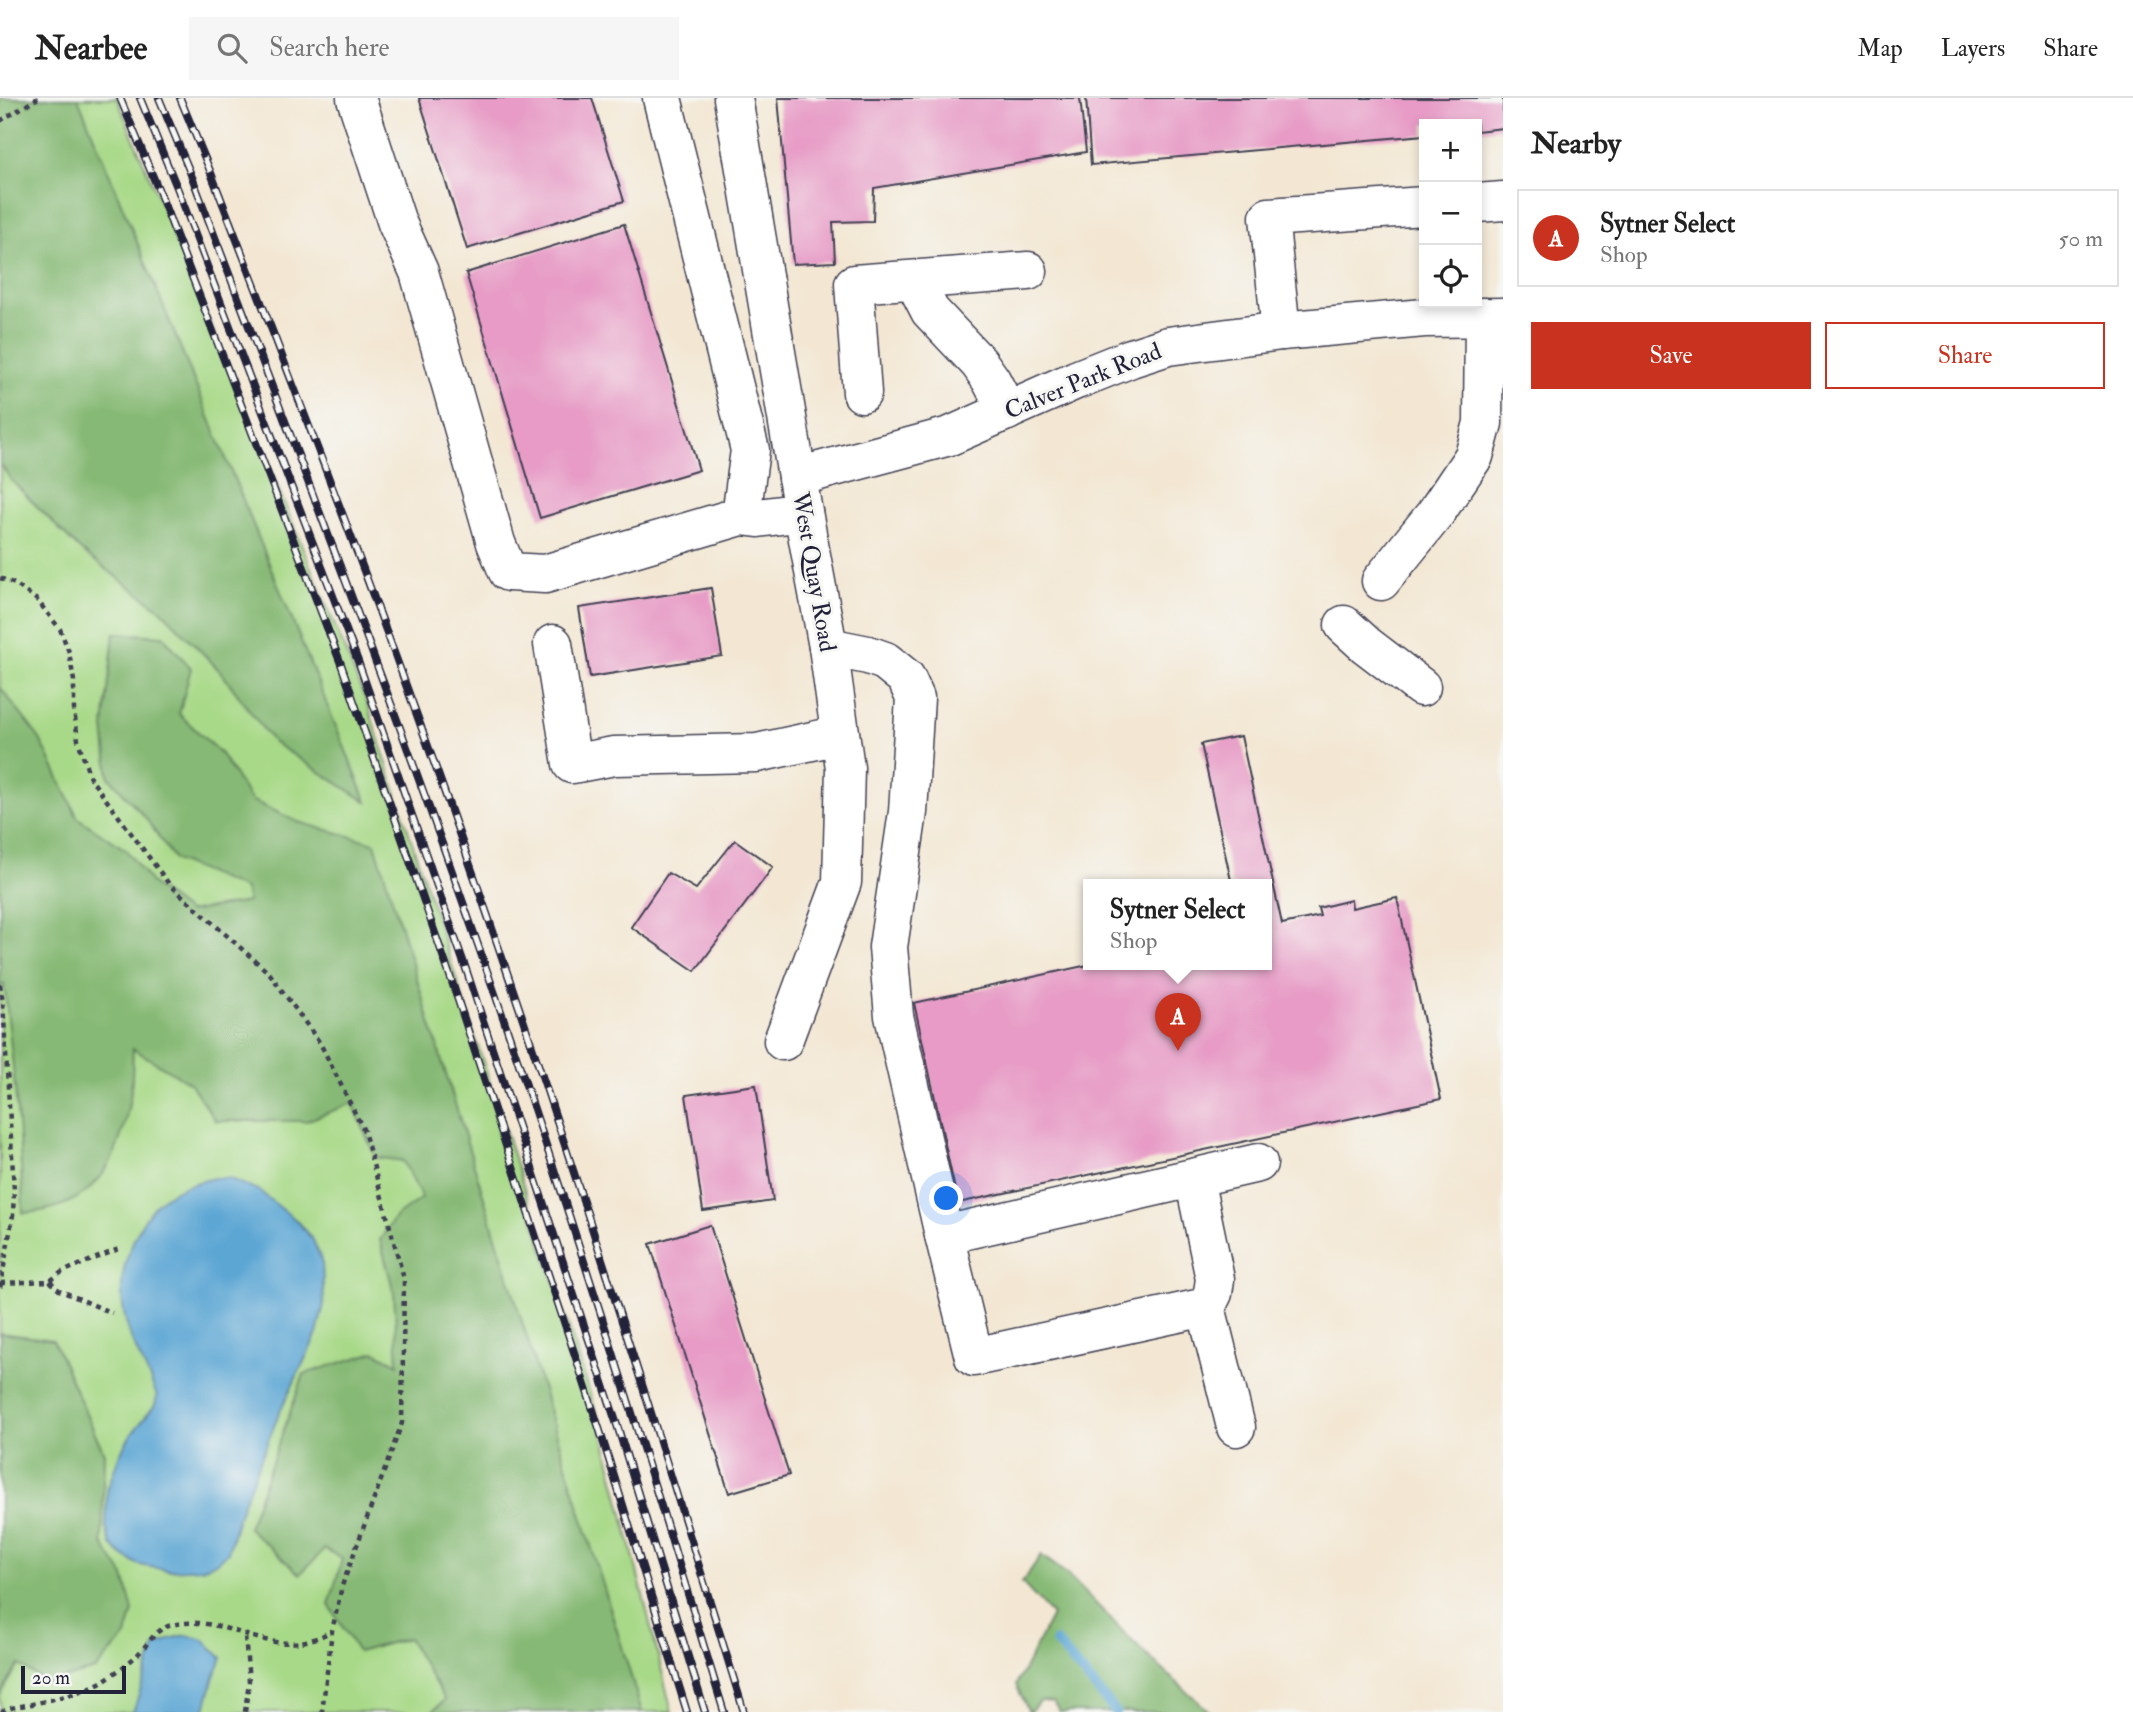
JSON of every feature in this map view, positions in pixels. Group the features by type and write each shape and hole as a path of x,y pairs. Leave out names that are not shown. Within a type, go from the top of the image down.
{"street":[{"name":"Calver Park Road","path":"356,98 397,223 419,272 496,543 508,572 544,574 741,516 758,518 800,494 950,436 1120,362 1168,346 1281,331 1424,318 1494,317"},
{"path":"662,98 750,450 741,516"},
{"name":"West Quay Road","path":"733,98 828,647 842,752 842,882 783,1041"},
{"path":"1482,203 1503,201"},
{"path":"1281,331 1269,217 1419,206"},
{"path":"862,393 854,284 1027,271"},
{"path":"914,280 930,311 979,363 1007,411"},
{"path":"1381,581 1435,513 1474,456 1483,424 1494,317"},
{"path":"1344,625 1421,687"},
{"path":"552,644 572,764 614,755 842,752"},
{"path":"828,647 885,661 906,678 915,698 908,812 888,947 894,1016 974,1357 1206,1307"},
{"path":"944,1235 1258,1163"},
{"path":"1194,1178 1215,1279 1213,1293 1206,1307 1236,1427"}],"path":[{"path":"0,121 38,98"},
{"path":"0,578 15,584 37,600 60,629 69,652 78,740 90,778 169,884 270,974 320,1043 364,1131 404,1279 402,1423 342,1586 332,1631 322,1712"},
{"path":"0,984 14,1191 13,1215 0,1289"},
{"path":"1,1283 50,1281 62,1272 121,1248"},
{"path":"50,1281 59,1290 112,1313"},
{"path":"1,1712 65,1696 102,1681 139,1653 155,1632 172,1625 194,1623 219,1627 245,1636 288,1644 315,1640 332,1631"},
{"path":"245,1636 249,1681 245,1712"}],"green space":[{"path":"0,98 117,98 368,706 602,1430 672,1712 0,1712"},
{"path":"0,98 78,98 367,802 273,742 220,671 160,609 79,549 11,480 0,463"},
{"path":"114,633 163,636 191,668 179,714 221,754 251,800 298,822 375,843 642,1712 431,1712 445,1700 408,1638 358,1652 329,1605 342,1559 325,1549 300,1574 248,1528 304,1374 375,1352 398,1364 394,1293 380,1240 396,1216 422,1198 403,1161 375,1157 353,1103 306,1121 216,1121 190,1083 133,1049 131,1092 119,1143 110,1162 86,1192 69,1202 48,1210 23,1213 16,1098 4,984 0,987 0,687 40,739 78,818 126,850 153,885 188,912 248,902 245,889 175,860 144,816 109,777 104,727"},
{"path":"0,1333 53,1340 104,1453 102,1543 124,1576 133,1611 126,1636 95,1670 47,1683 19,1665 0,1695"},
{"path":"1041,1555 1068,1575 1141,1650 1210,1712 1060,1712 1053,1702 1040,1701 1029,1712 1016,1685 1052,1615 1022,1583"}],"water":[{"path":"214,1178 228,1178 258,1190 296,1220 313,1240 322,1261 324,1304 317,1334 279,1414 240,1511 228,1552 217,1562 202,1568 168,1570 139,1565 122,1555 111,1545 106,1528 107,1491 119,1456 130,1436 155,1405 157,1397 129,1332 123,1304 122,1278 128,1253 143,1222 155,1205 179,1189"},
{"path":"186,1635 204,1640 222,1658 204,1712 133,1712 155,1647"}],"building":[{"path":"419,98 592,98 624,201 467,249"},
{"path":"778,98 1080,98 1086,152 874,188 873,221 833,222 835,262 793,264"},
{"path":"1086,98 1503,98 1503,128 1482,130 1482,119 1419,119 1419,135 1091,165"},
{"path":"624,224 699,470 540,518 466,273"},
{"path":"711,588 722,656 590,677 579,608"},
{"path":"1241,736 1282,924 1320,916 1318,908 1351,900 1352,908 1397,898 1441,1099 958,1203 914,1003 1083,966 1083,970 1272,970 1272,879 1231,879 1201,744"},
{"path":"735,840 773,867 695,971 631,927 668,873 696,889"},
{"path":"756,1085 773,1201 703,1211 686,1095"},
{"path":"710,1225 789,1475 729,1493 650,1244"}],"waterway":[{"path":"1056,1642 1116,1712"}],"railway":[{"path":"120,98 159,191 341,664 450,976 600,1431 687,1712"},
{"path":"140,98 178,190 359,664 467,972 618,1428 705,1712"},
{"path":"159,98 192,177 342,570 485,965 638,1431 724,1712"},
{"path":"180,98 350,534 488,917 619,1313 744,1712"}],"place":[{"name":"Sytner Select","path":"1178,1051"}]}
